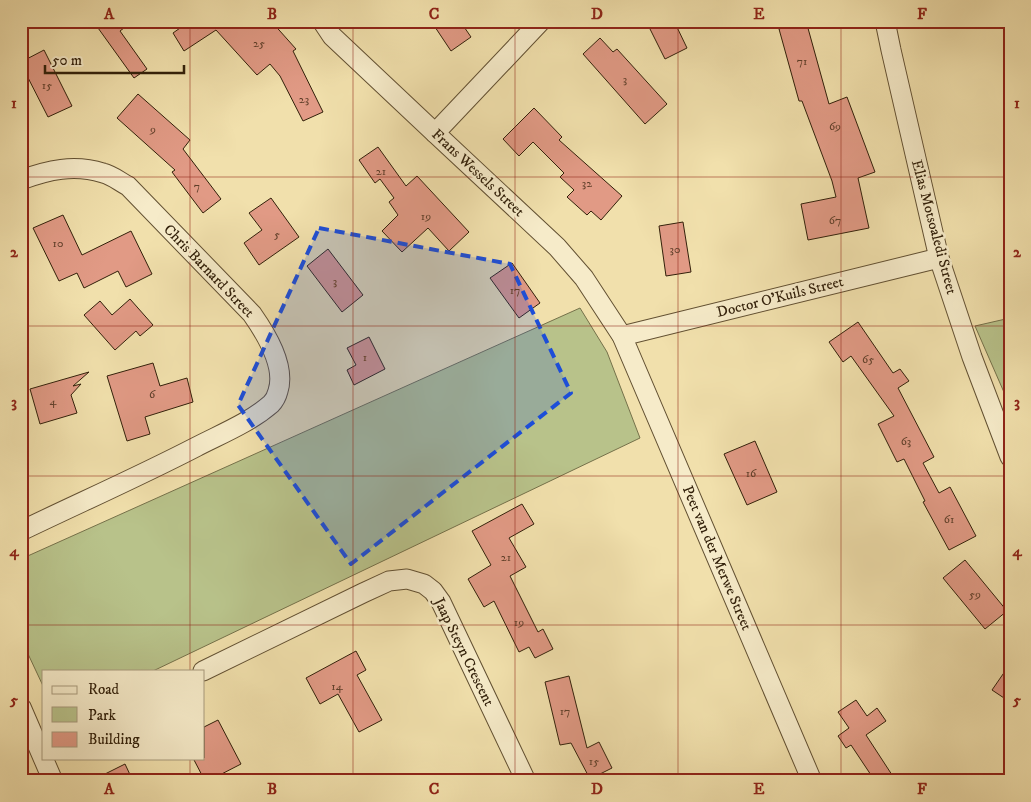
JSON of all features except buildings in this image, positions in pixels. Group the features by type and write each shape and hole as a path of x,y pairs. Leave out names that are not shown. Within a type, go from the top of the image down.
{"street":[{"name":"Frans Wessels Street","path":"322,21 332,36 557,247 584,278 622,336"},
{"path":"434,133 542,21"},
{"name":"Elias Motsoaledi Street","path":"886,21 939,258 972,357 1010,457"},
{"name":"Chris Barnard Street","path":"21,180 64,168 104,173 128,186 252,314 275,353 279,376 278,390 272,402 248,420 171,460 21,531"},
{"name":"Doctor O'Kuils Street","path":"622,336 939,258"},
{"name":"Peet van der Merwe Street","path":"622,336 812,781"},
{"name":"Jaap Steyn Crescent","path":"205,670 389,581 407,579 424,584 433,590 441,602 526,781"},
{"path":"21,707 42,750"},
{"path":"46,760 53,781"}],"highlighted area":[{"path":"319,228 510,264 571,393 351,564 238,405"}],"green space":[{"path":"580,308 607,352 640,438 155,670 42,670 42,684 21,639 21,559"},
{"path":"1010,318 1010,406 975,326"}]}
